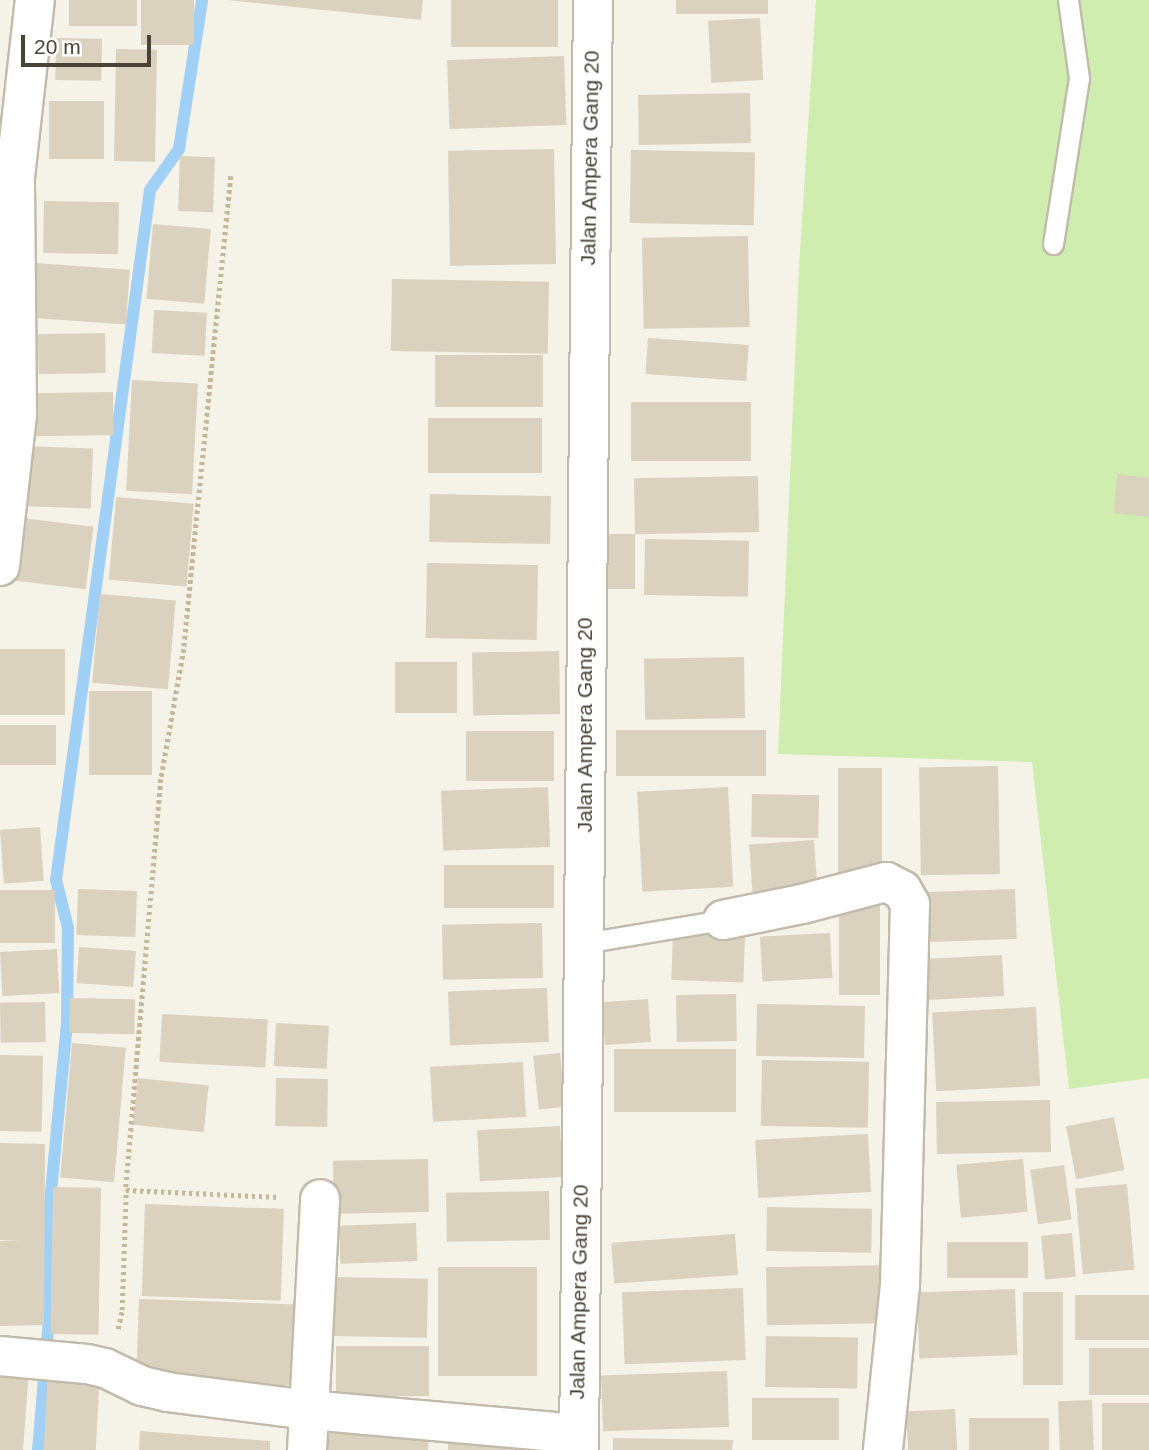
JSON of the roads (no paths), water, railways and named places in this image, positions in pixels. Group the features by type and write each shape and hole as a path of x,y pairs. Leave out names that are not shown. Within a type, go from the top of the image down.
{"street":[{"path":"0,566 17,414 15,177 35,0"},
{"name":"Jalan Ampera Gang 20","path":"578,1442 593,0"},
{"path":"723,920 803,904 886,882 902,890 910,904 900,1285 883,1450"},
{"path":"307,1450 320,1199"},
{"path":"0,1356 53,1360 108,1370 142,1386 167,1392 578,1442"}],"lane":[{"path":"1053,244 1079,78 1068,0"},
{"path":"584,943 723,920"}],"waterway":[{"path":"38,1450 49,1318 46,1245 67,1022 68,928 56,880 150,190 179,149 202,0"}]}
